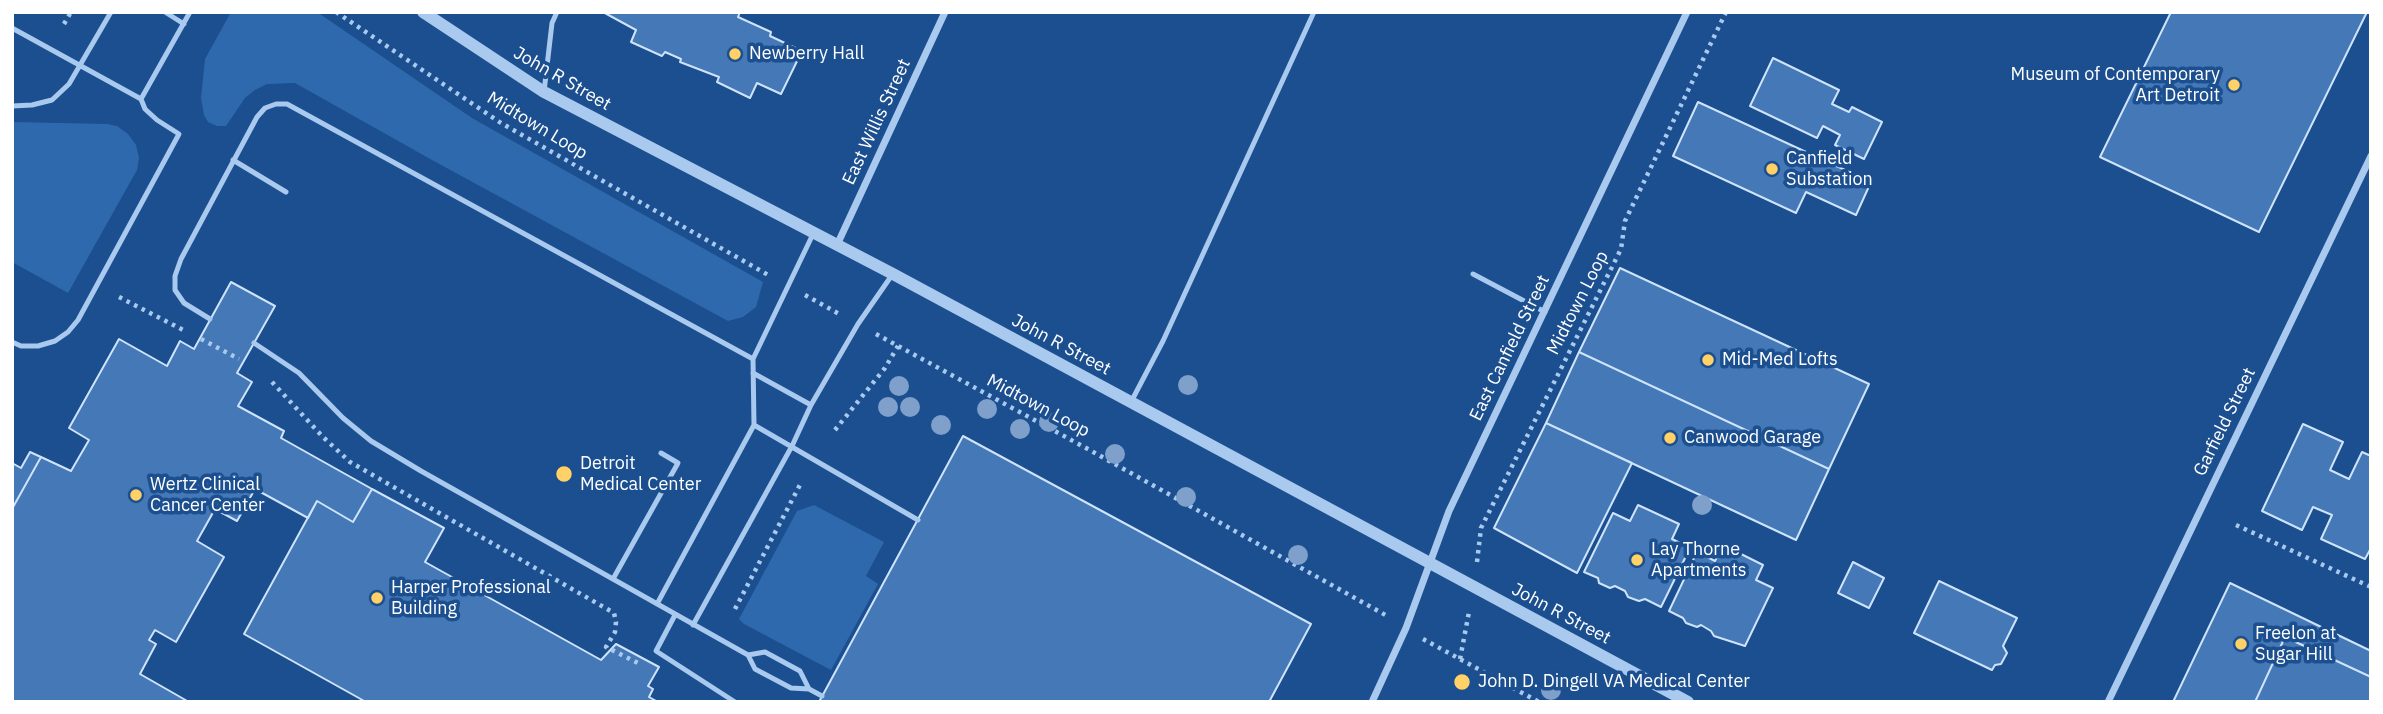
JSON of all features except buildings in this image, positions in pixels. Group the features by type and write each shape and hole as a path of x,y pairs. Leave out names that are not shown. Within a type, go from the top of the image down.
{"street":[{"name":"John R Street","path":"423,12 544,92 837,244 1688,702"},
{"name":"East Willis Street","path":"837,244 945,12"},
{"name":"East Canfield Street","path":"1372,702 1406,628 1449,511 1687,12"},
{"name":"Garfield Street","path":"2108,702 2371,156"}],"lane":[{"path":"12,106 52,100 69,84 111,12"},
{"path":"164,12 184,24"},
{"path":"141,99 190,12"},
{"path":"544,92 552,23 557,12"},
{"path":"1131,402 1163,341 1314,12"},
{"path":"12,28 141,99 145,108 157,120 179,134 78,320 68,332 55,341 38,346 21,346 12,342"},
{"path":"210,319 184,303 175,290 175,276 181,259 233,160 265,108 287,104 753,359"},
{"path":"233,160 286,192"},
{"path":"657,604 754,425 753,359 814,232"},
{"path":"693,625 792,446 811,405 858,324 893,274"},
{"path":"1473,274 1545,312"},
{"path":"254,342 299,373 343,418 372,441 748,655 755,669 791,688 809,689 822,696"},
{"path":"753,373 811,405"},
{"path":"754,425 918,520"},
{"path":"613,579 678,463 661,453"},
{"path":"675,615 656,650 735,702"},
{"path":"748,655 765,652 800,671 809,689"}],"path":[{"path":"64,24 71,12"},
{"name":"Midtown Loop","path":"337,12 501,123 766,273 1368,604"},
{"name":"Midtown Loop","path":"1481,528 1621,249 1625,221 1726,12"},
{"path":"835,430 885,368 898,346"},
{"path":"735,609 802,481"},
{"path":"2236,525 2371,587"},
{"path":"1465,635 1460,659 1539,702"},
{"path":"606,647 650,669"}],"shaded area":[{"path":"231,12 317,12 472,118 763,282 756,307 743,317 728,321 295,83 267,84 255,90 245,98 226,126 208,122 201,98 205,59"},
{"path":"12,122 107,124 117,126 128,134 136,145 139,158 137,170 68,293 12,262"},
{"path":"814,505 884,542 866,576 878,584 831,670 739,619 797,511"}],"place":[{"name":"Newberry Hall","path":"735,54"},
{"name":"Museum of Contemporary Art Detroit","path":"2234,85"},
{"name":"Canfield Substation","path":"1772,169"},
{"name":"Mid-Med Lofts","path":"1708,360"},
{"name":"Canwood Garage","path":"1670,438"},
{"name":"Detroit Medical Center","path":"564,474"},
{"name":"Wertz Clinical Cancer Center","path":"136,495"},
{"name":"Lay Thorne Apartments","path":"1637,560"},
{"name":"Harper Professional Building","path":"377,598"},
{"name":"Freelon at Sugar Hill","path":"2241,644"},
{"name":"John D. Dingell VA Medical Center","path":"1462,682"}]}
